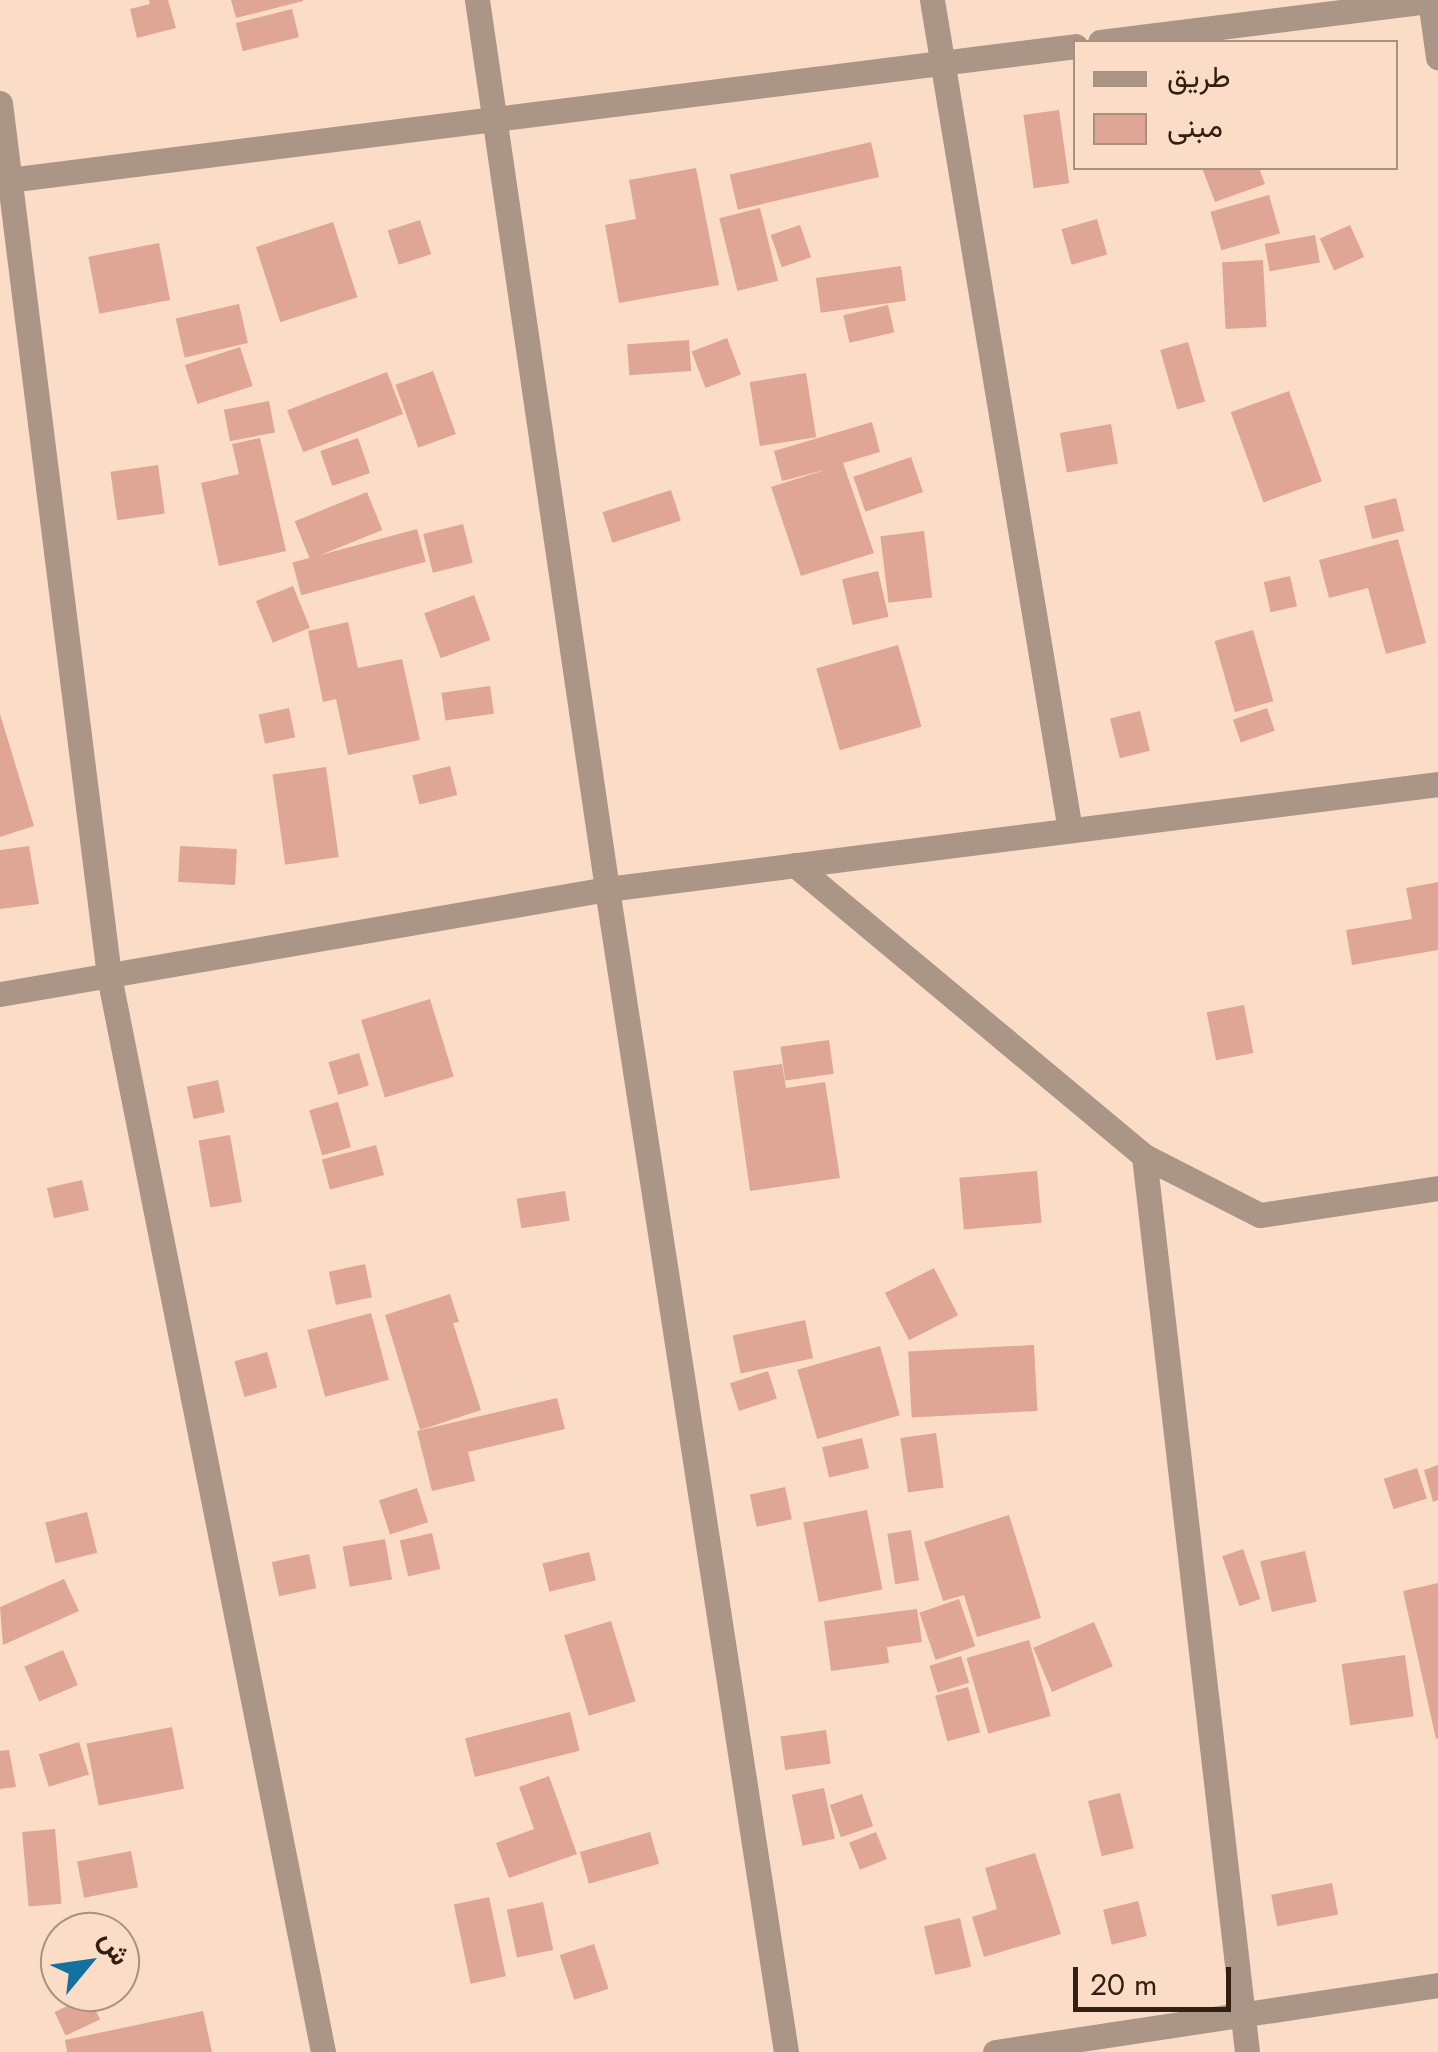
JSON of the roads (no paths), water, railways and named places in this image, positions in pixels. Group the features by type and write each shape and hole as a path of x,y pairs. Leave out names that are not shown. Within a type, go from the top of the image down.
{"street":[{"path":"477,0 607,889 786,2052"},
{"path":"932,0 1070,830"},
{"path":"1116,40 1438,0"},
{"path":"1430,1 1438,57"},
{"path":"6,180 1073,46"},
{"path":"0,104 6,180 110,976 324,2052"},
{"path":"0,994 607,889 1438,784"},
{"path":"795,865 1144,1156 1260,1215 1438,1188"},
{"path":"1144,1156 1247,2052"},
{"path":"995,2052 1438,1985"}]}
